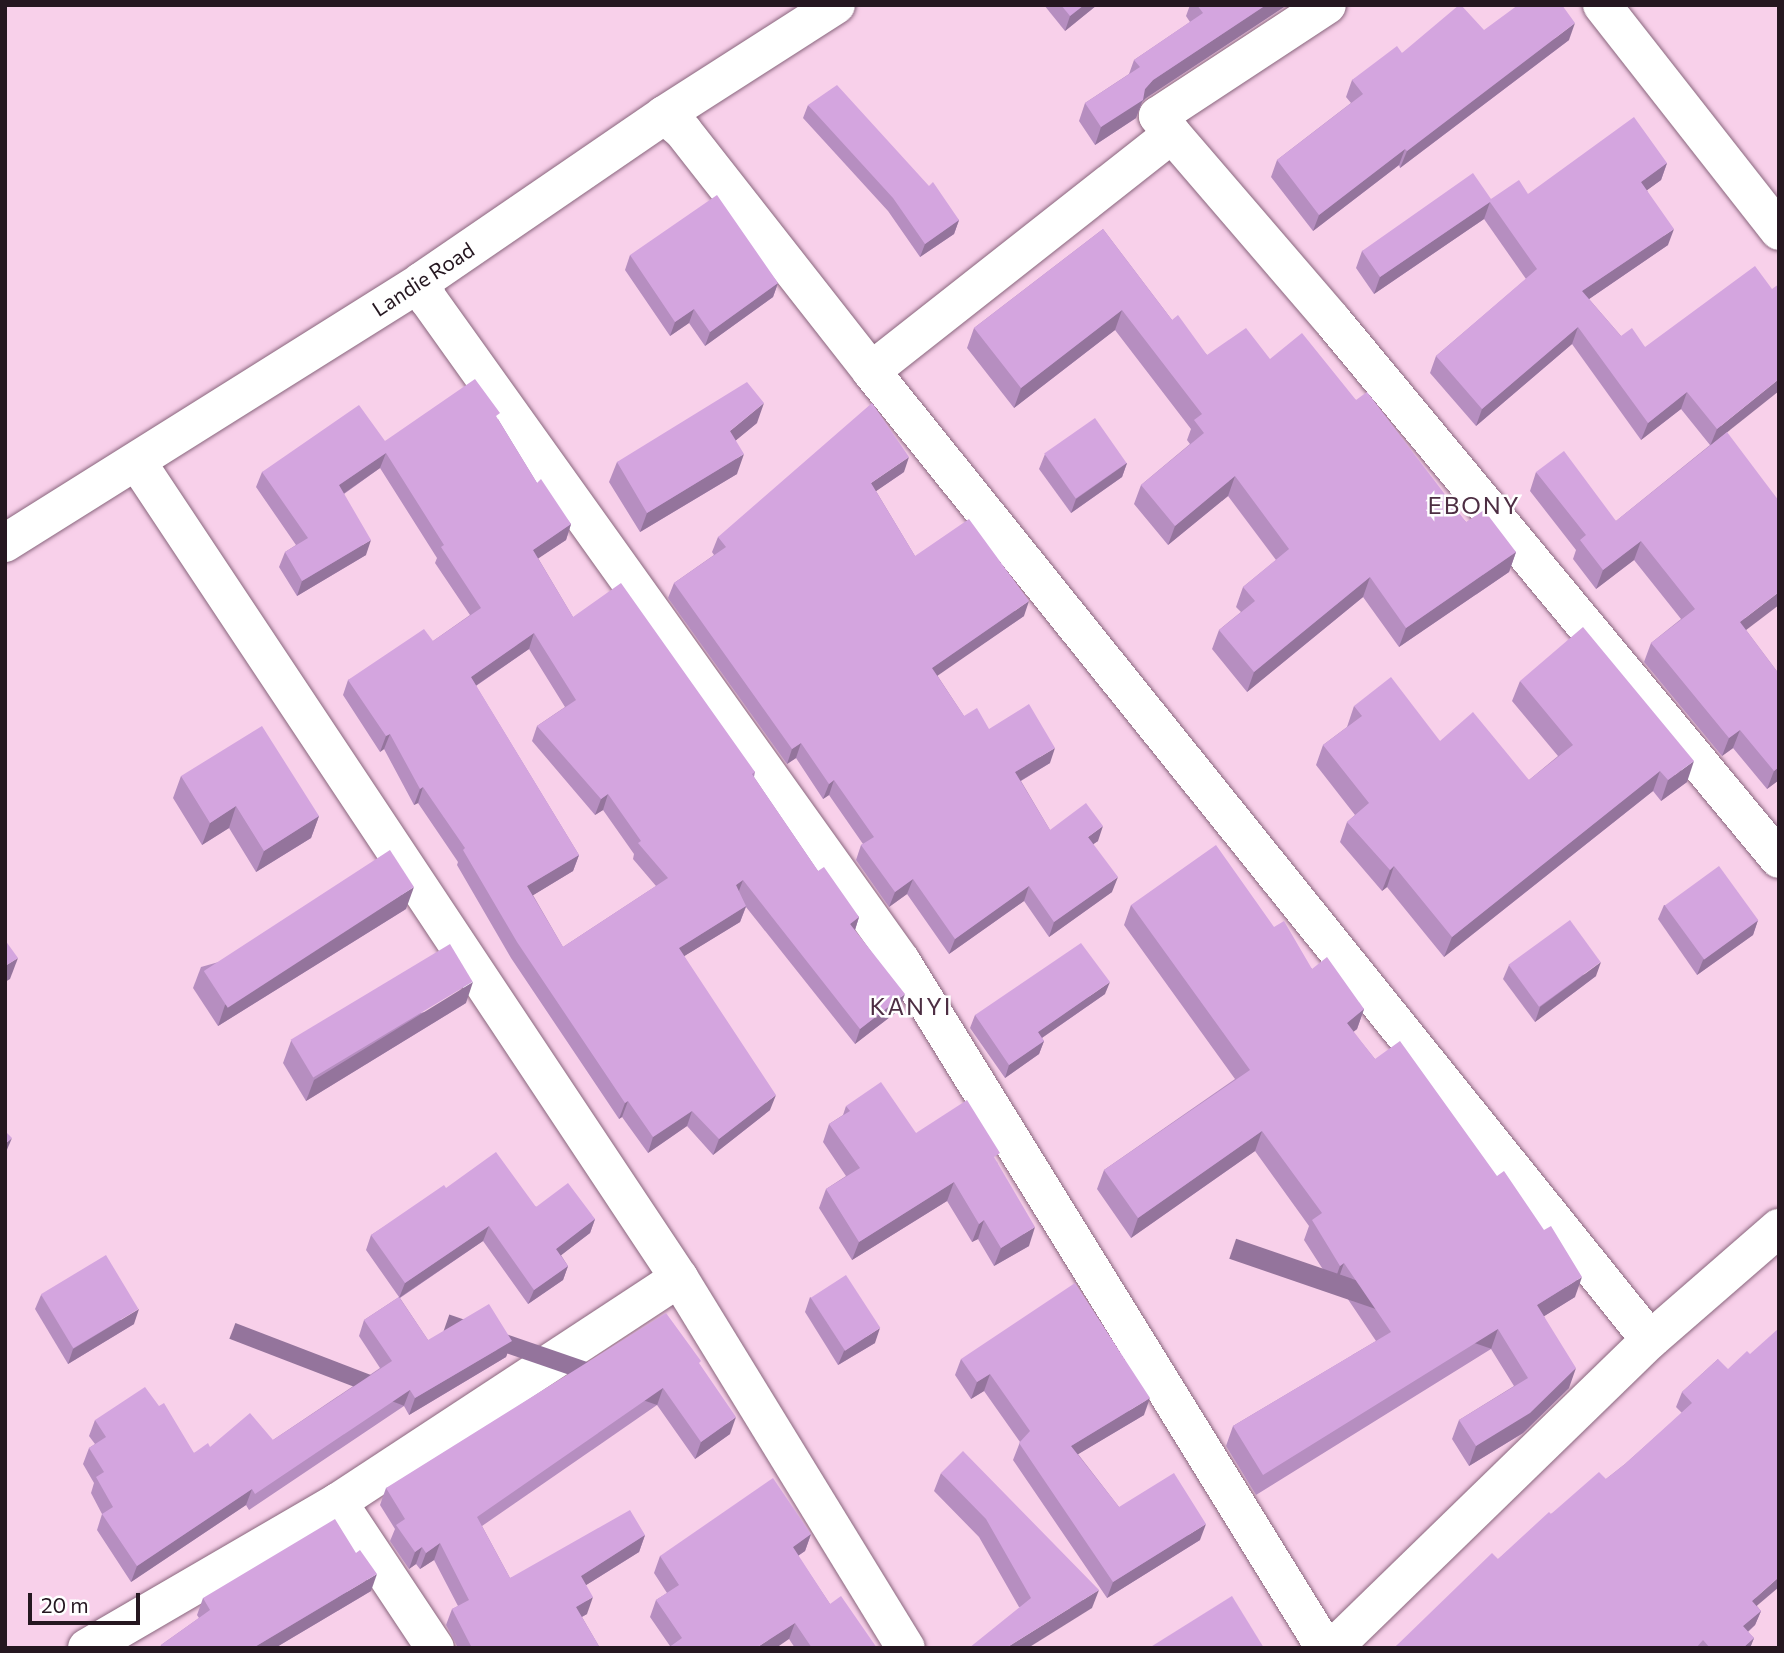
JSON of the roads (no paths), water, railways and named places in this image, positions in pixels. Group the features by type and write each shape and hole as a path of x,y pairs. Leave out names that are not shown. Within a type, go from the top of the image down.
{"street":[{"name":"Landie Road","path":"5,543 138,462 422,281 664,115 836,5"},
{"path":"1327,5 1158,116 1332,320 1779,859"},
{"path":"1602,5 1779,231"},
{"path":"664,115 682,131 871,371 1650,1340"},
{"path":"871,371 1172,134"},
{"path":"422,281 428,299 901,961 1325,1648"},
{"path":"138,462 679,1278 906,1648"},
{"path":"1334,1648 1650,1340 1779,1227"},
{"path":"87,1648 338,1502 679,1278"},
{"path":"338,1502 435,1648"}],"district":[{"name":"EBONY","path":"1474,505"},
{"name":"KANYI","path":"911,1006"}]}
